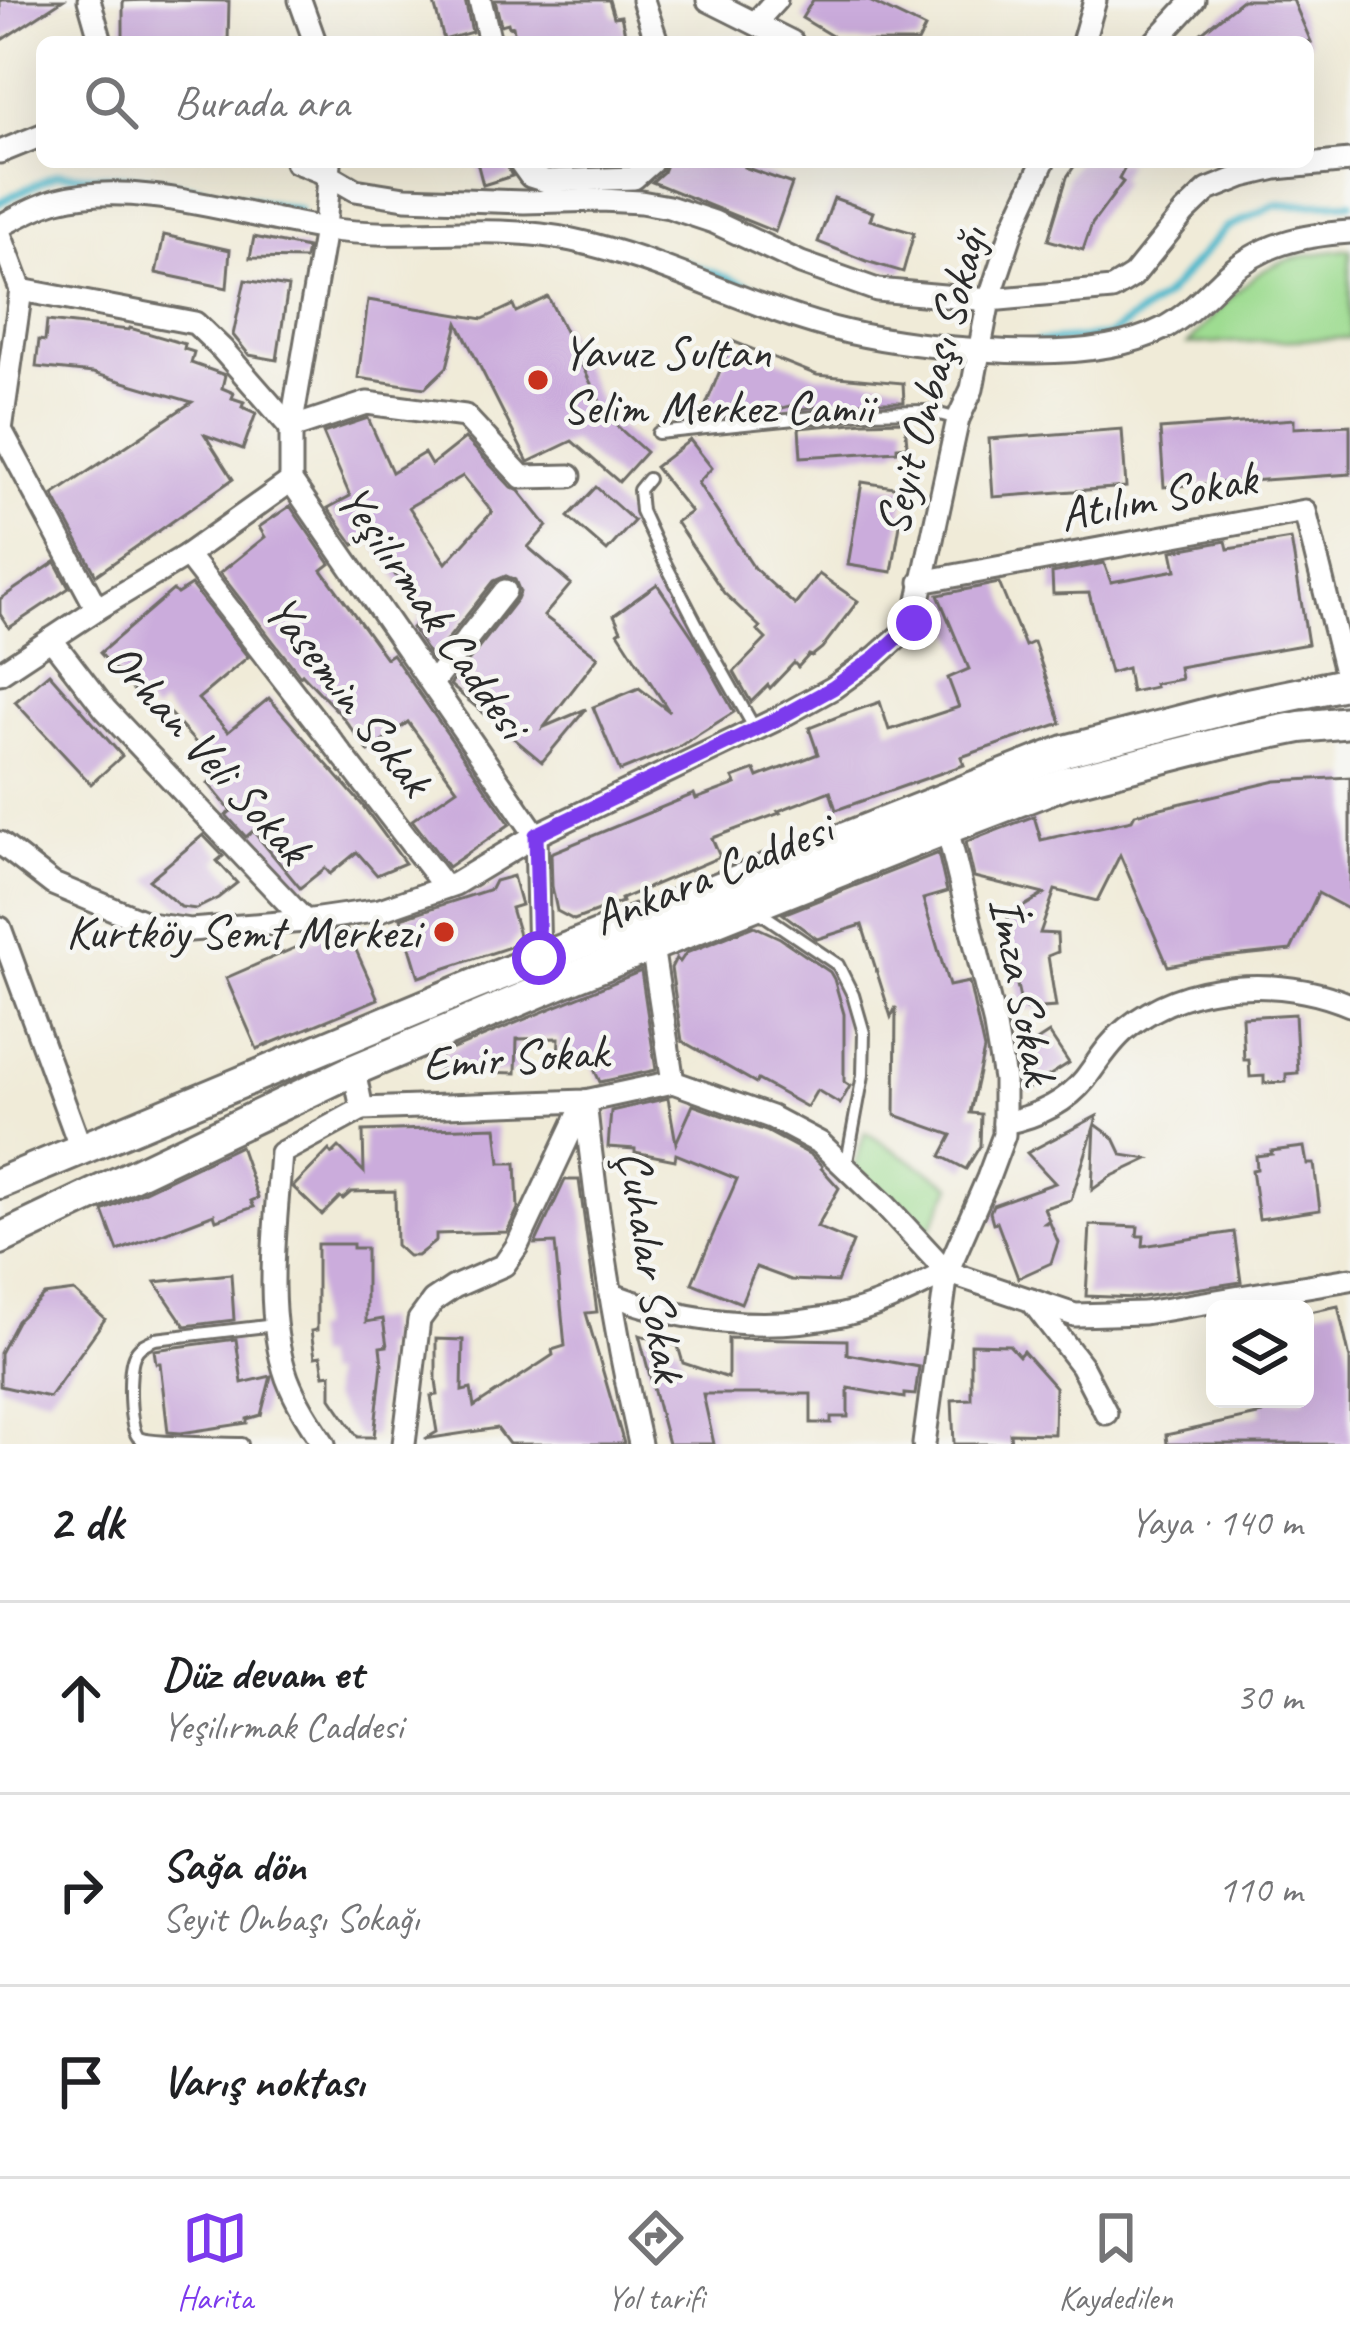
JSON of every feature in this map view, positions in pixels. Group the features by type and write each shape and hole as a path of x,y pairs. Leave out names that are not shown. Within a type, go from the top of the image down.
{"main road":[{"name":"Ankara Caddesi","path":"0,1184 539,958 1065,751 1238,706 1349,684"},
{"name":"Ankara Caddesi","path":"0,1239 354,1070 1066,782 1225,742 1350,722"}],"street":[{"path":"88,0 99,36"},
{"path":"300,0 313,36"},
{"path":"481,0 489,36"},
{"path":"643,0 655,36"},
{"path":"709,0 780,36"},
{"path":"755,23 776,0"},
{"path":"1085,36 1095,0"},
{"path":"1161,36 1194,0"},
{"path":"0,152 36,137"},
{"path":"1314,164 1350,161"},
{"path":"524,168 530,176 546,181 634,178 645,168"},
{"name":"Seyit Onbaşı Sokağı","path":"6,857 53,884 149,924 190,929 380,910 454,884 536,835 833,688 914,623 989,300 1036,168"},
{"path":"330,169 356,190 405,198 601,200 669,207 801,263 879,307 1112,289 1133,276 1208,190 1276,168"},
{"name":"Yeşilırmak Caddesi","path":"330,169 325,229 291,428 291,481 536,835"},
{"path":"97,609 1,430 21,290 0,230 54,201 129,193 362,233 494,231 568,239 620,252 857,333 979,350 1034,352 1141,338 1166,327 1251,256 1312,234 1350,232"},
{"path":"21,290 195,322 291,428 367,403 465,416 522,477 570,476"},
{"path":"857,333 873,328 879,307"},
{"path":"5,661 51,639 187,555 291,481"},
{"name":"Atılım Sokak","path":"922,582 1305,511 1349,684"},
{"name":"Yasemin Sokak","path":"187,555 444,886"},
{"path":"433,682 505,591"},
{"name":"Orhan Veli Sokak","path":"51,639 105,709 305,921"},
{"name":"İmza Sokak","path":"924,1444 947,1272 1004,1135 1004,1079 994,1021 947,828"},
{"path":"536,835 539,958"},
{"path":"0,928 81,1149"},
{"path":"652,946 673,1082 771,1117 820,1143 947,1272 1076,1315 1144,1313 1350,1279"},
{"path":"1004,1123 1024,1119 1071,1095 1124,1030 1180,999 1228,988 1283,986 1350,1005"},
{"path":"281,1153 362,1109 354,1070"},
{"name":"Emir Sokak","path":"362,1109 585,1101 673,1082"},
{"path":"404,1444 419,1320 433,1301 454,1287 504,1264 517,1246 585,1101"},
{"name":"Çuhalar Sokak","path":"585,1101 621,1364 640,1444"},
{"path":"260,1115 281,1153 275,1325 287,1378 324,1444"},
{"path":"610,1294 682,1317 722,1322 808,1320 847,1314 947,1272"},
{"path":"1031,1300 1081,1365 1106,1413"}],"lane":[{"path":"658,433 863,412 928,411 958,418"},
{"path":"648,479 639,490 644,520 755,729"},
{"path":"750,906 838,965 853,995 864,1033 864,1054 846,1169"},
{"path":"242,1444 152,1442 137,1436 131,1425 132,1362 142,1345 155,1339 275,1325"}],"green space":[{"path":"1350,249 1350,338 1188,344 1262,272 1311,254"},
{"path":"865,1132 952,1186 927,1235 853,1171"}],"building":[{"path":"0,0 63,0 0,41"},
{"path":"433,0 465,0 472,32 443,36"},
{"path":"495,0 609,0 614,17 621,16 626,36 515,36 513,26 501,25"},
{"path":"813,0 867,0 925,28 921,36 832,36 802,18"},
{"path":"1242,0 1293,0 1308,36 1197,36"},
{"path":"123,1 229,1 228,36 123,36"},
{"path":"479,168 508,168 512,176 483,185"},
{"path":"665,168 747,168 792,184 775,232 652,182"},
{"path":"1073,168 1125,168 1119,179 1123,182 1092,224 1083,250 1048,240"},
{"path":"834,198 873,212 870,220 914,233 903,272 818,242"},
{"path":"164,235 230,250 227,288 156,273"},
{"path":"254,237 307,248 305,259 250,258"},
{"path":"245,280 288,287 277,360 249,355 233,335"},
{"path":"548,297 608,418 646,452 619,482 572,441 528,462 458,323 447,367 425,388 358,378 368,300 483,319 513,305 516,312"},
{"path":"47,321 130,328 185,344 184,349 194,352 191,363 225,375 222,388 256,413 243,449 205,435 233,479 96,575 53,495 192,402 93,373 36,367"},
{"path":"732,341 817,375 903,383 904,402 798,409 798,404 722,417 704,410"},
{"path":"368,418 392,472 424,453 431,465 465,438 547,526 528,547 571,584 544,616 598,657 544,727 586,709 542,762 450,685 517,599 520,592 515,580 506,576 494,581 432,659 412,628 422,617 392,570 369,537 354,545 328,508 350,496 323,433","holes":["463,476 492,512 446,563 409,507"]},
{"path":"1294,419 1294,428 1350,425 1350,474 1164,487 1160,429"},
{"path":"905,421 907,446 897,451 801,457 799,428"},
{"path":"1122,429 1126,487 993,497 989,439"},
{"path":"690,440 712,468 698,483 754,568 795,605 819,574 858,601 822,648 798,667 794,663 751,702 734,672 766,639 757,630 760,627 724,593 676,522 691,512 655,467"},
{"path":"862,482 906,489 892,572 848,565"},
{"path":"596,487 634,521 607,551 568,517"},
{"path":"290,506 330,564 322,570 386,658 392,654 510,824 448,867 412,820 457,789 408,722 369,752 341,715 300,676 220,573 265,537 259,527"},
{"path":"1291,539 1308,644 1179,667 1181,679 1155,687 1131,692 1127,668 1110,673 1089,593 1053,594 1052,573 1104,563 1111,582 1176,570 1172,551 1226,541 1228,549"},
{"path":"55,562 69,588 9,628 0,614 0,599"},
{"path":"999,583 1025,646 1034,642 1061,723 961,757 964,765 836,810 830,791 712,838 720,857 622,902 574,920 557,911 551,853 694,794 696,799 736,784 733,778 755,770 758,777 818,754 809,728 842,715 880,702 889,730 959,707 948,678 969,669 938,595"},
{"path":"657,584 734,712 677,748 620,771 593,707 639,688 669,711 618,632 614,615"},
{"path":"191,585 248,657 198,699 228,732 269,698 363,806 405,863 377,875 357,852 330,874 325,868 300,888 253,831 246,837 226,815 231,811 208,783 222,772 162,705 154,713 100,653 173,590 177,594"},
{"path":"49,673 122,756 91,784 15,702"},
{"path":"1350,777 1350,910 1318,893 1291,950 1168,966 1120,855 1097,901 1055,890 1040,933 1057,934 1058,952 1048,956 1056,1007 1026,1009 1005,928 1008,916 1044,894 974,877 966,842 1034,816 1041,840 1276,781"},
{"path":"203,835 223,856 217,861 237,883 196,909 181,907 149,880"},
{"path":"938,853 947,892 923,899 949,986 969,982 984,1050 970,1113 981,1114 980,1146 966,1169 941,1156 952,1135 895,1115 896,1007 891,1017 862,925 817,939 783,914"},
{"path":"513,876 521,905 511,908 519,935 510,947 419,977 401,918 491,889 495,881"},
{"path":"754,926 780,938 834,979 844,1014 844,1082 850,1086 840,1104 817,1090 807,1107 682,1041 671,968 676,958 680,962 686,953"},
{"path":"347,930 378,999 257,1049 226,978 331,932"},
{"path":"641,971 656,1070 600,1082 589,1058 558,1058 559,1038 517,1039 516,1073 440,1071 441,1054"},
{"path":"1295,1014 1298,1073 1286,1074 1286,1082 1264,1083 1264,1076 1250,1077 1249,1060 1244,1060 1242,1017"},
{"path":"1049,1033 1069,1063 1025,1091 1015,1055"},
{"path":"668,1098 676,1143 693,1105 766,1131 822,1166 839,1188 817,1227 853,1242 837,1282 791,1280 756,1267 741,1303 692,1283 737,1179 676,1154 675,1160 608,1147 611,1111"},
{"path":"1097,1116 1071,1200 1044,1208 1049,1220 1045,1223 1050,1223 1058,1242 1051,1263 1018,1278 997,1222 993,1223 993,1205 1055,1183 1027,1153"},
{"path":"1095,1124 1114,1138 1122,1155 1148,1159 1092,1190"},
{"path":"496,1127 500,1163 516,1163 518,1209 507,1232 436,1234 436,1241 417,1256 408,1256 396,1245 395,1191 351,1192 322,1215 293,1187 329,1150 332,1154 339,1147 364,1172 363,1131"},
{"path":"240,1146 258,1198 251,1201 254,1207 216,1220 214,1214 118,1251 103,1211"},
{"path":"1304,1147 1307,1164 1314,1164 1320,1210 1259,1219 1252,1170 1257,1169 1256,1156"},
{"path":"565,1180 579,1180 597,1312 586,1313 624,1444 509,1444 497,1428 425,1439 437,1432 431,1396 438,1395 436,1339 463,1340 462,1391 471,1389 474,1407 553,1355 552,1350 565,1346 555,1243 535,1244"},
{"path":"1090,1225 1138,1227 1143,1246 1234,1232 1241,1282 1136,1298 1086,1296"},
{"path":"317,1244 366,1248 366,1322 383,1319 387,1346 380,1347 374,1437 358,1437 331,1398 331,1374 324,1375 321,1356 315,1357 311,1331 317,1330"},
{"path":"231,1274 234,1320 185,1326 155,1282"},
{"path":"74,1291 105,1319 49,1397 0,1386 0,1353 17,1321 44,1295"},
{"path":"1338,1306 1350,1359 1350,1444 1167,1444 1166,1435 1262,1414 1261,1408 1314,1408 1314,1311"},
{"path":"639,1335 678,1346 683,1363 728,1378 728,1338 847,1340 847,1354 919,1367 915,1395 904,1394 904,1398 848,1388 848,1417 811,1423 811,1394 703,1394 714,1444 668,1444"},
{"path":"236,1339 242,1383 271,1376 261,1415 247,1423 168,1432 160,1363 156,1363 154,1350"},
{"path":"971,1344 1009,1345 1019,1356 1023,1351 1055,1387 1054,1434 1010,1433 1011,1444 954,1444 952,1400 971,1399"}],"waterway":[{"path":"0,202 57,174 147,179 298,210"},
{"path":"1038,342 1108,336 1164,297 1225,229 1276,205 1350,203"},
{"path":"614,238 842,319"}],"place":[{"name":"Yavuz Sultan Selim Merkez Camii","path":"538,380"},
{"name":"Kurtköy Semt Merkezi","path":"444,932"}],"route":[{"path":"539,958 536,835 833,688 914,623"}]}
